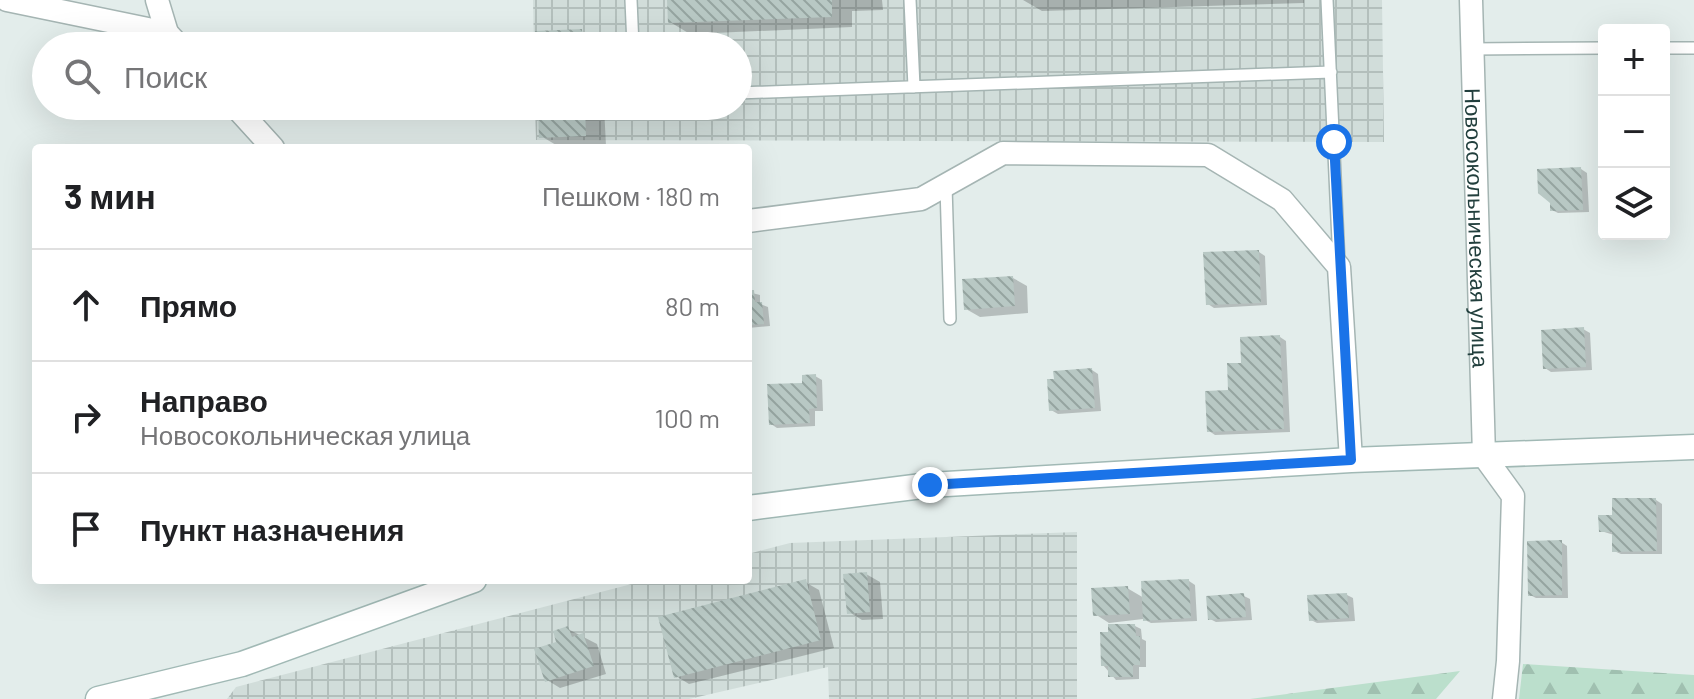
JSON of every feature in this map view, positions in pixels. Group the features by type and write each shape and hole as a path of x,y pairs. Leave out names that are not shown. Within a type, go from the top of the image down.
{"main road":[{"path":"752,507 930,485 1351,460 1694,447"},
{"path":"98,699 242,664 463,584"}],"street":[{"path":"7,0 140,32"},
{"path":"157,0 170,32"},
{"name":"Новосокольническая улица","path":"1471,0 1484,456"},
{"path":"248,120 269,144"},
{"path":"752,220 921,199 1003,153 1208,155 1282,200 1339,267 1351,460"},
{"path":"1484,456 1513,496 1505,693"}],"lane":[{"path":"631,0 632,32"},
{"path":"910,0 914,87"},
{"path":"1327,0 1339,267"},
{"path":"1472,49 1598,48"},
{"path":"1670,48 1694,48"},
{"path":"752,93 1331,72"},
{"path":"946,186 950,319"}],"shaded area":[{"path":"533,0 1382,0 1384,142 536,140 535,120 752,120 752,32 534,32"},
{"path":"1077,532 1077,699 829,699 828,667 689,699 227,699 236,687 632,584 752,584 752,553 790,543"}],"green space":[{"path":"1523,664 1694,675 1694,699 1519,699"},
{"path":"1460,671 1436,699 1250,699"}],"building":[{"path":"667,0 832,0 832,17 668,23"},
{"path":"582,29 582,32 535,32"},
{"path":"538,120 585,120 586,136 539,138"},
{"path":"1581,167 1583,210 1550,211 1550,203 1538,193 1537,169"},
{"path":"1259,250 1261,303 1206,305 1203,252"},
{"path":"1013,276 1015,306 964,310 962,279"},
{"path":"752,290 755,302 762,302 764,324 752,325"},
{"path":"1584,327 1586,367 1543,369 1541,330"},
{"path":"1280,335 1284,429 1207,432 1205,391 1228,390 1227,363 1241,363 1240,337"},
{"path":"1092,368 1095,408 1049,411 1047,379 1054,379 1053,371"},
{"path":"816,374 817,408 809,409 810,423 769,425 767,384 802,383 802,375"},
{"path":"1612,498 1656,498 1657,551 1612,552 1612,532 1599,532 1598,515 1612,515"},
{"path":"1562,540 1562,595 1528,596 1527,541"},
{"path":"867,572 870,612 847,614 843,574"},
{"path":"806,579 821,640 674,678 658,617"},
{"path":"1189,579 1191,618 1143,621 1141,581"},
{"path":"1128,586 1130,614 1093,616 1091,588"},
{"path":"1244,593 1246,617 1208,620 1206,596"},
{"path":"1347,593 1349,618 1309,621 1307,595"},
{"path":"1108,624 1135,624 1136,636 1140,636 1140,665 1133,665 1133,677 1108,677 1108,666 1101,666 1100,632 1108,632"},
{"path":"568,626 572,637 583,633 594,666 545,682 534,649 556,642 553,631"}],"route":[{"path":"930,485 1351,460 1334,142"}]}
